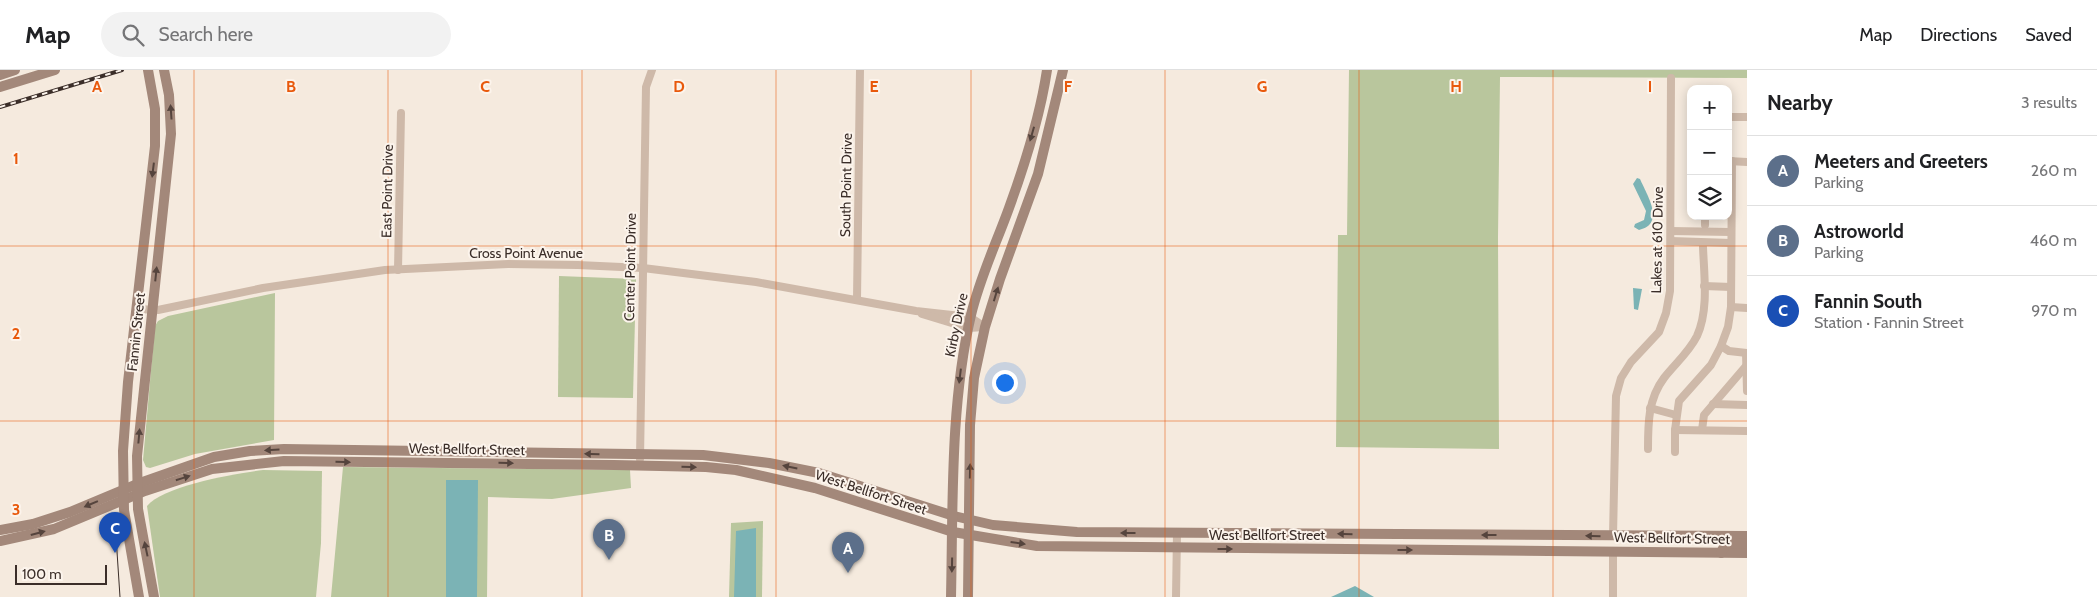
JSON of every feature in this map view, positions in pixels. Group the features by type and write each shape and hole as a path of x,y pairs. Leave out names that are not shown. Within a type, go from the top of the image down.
{"main road":[{"path":"0,75 15,70"},
{"path":"0,87 55,70"},
{"name":"Fannin Street","path":"139,597 123,495 126,409 156,133 154,98 148,70"},
{"name":"Fannin Street","path":"154,597 137,489 138,441 171,134 169,95 164,70"},
{"name":"Kirby Drive","path":"951,597 956,411 969,322 980,278 1009,210 1038,112 1047,70"},
{"name":"Kirby Drive","path":"968,597 970,425 974,378 985,327 1024,214 1054,116 1063,70"},
{"path":"1038,112 1054,116"},
{"path":"156,133 171,134"},
{"path":"148,210 163,211"},
{"path":"1009,210 1024,214"},
{"name":"West Bellfort Street","path":"0,541 54,528 123,495 214,457 250,451 284,449 640,454 739,458 818,473 969,520 1014,528 1077,532 1747,536"},
{"name":"West Bellfort Street","path":"137,489 212,469 284,461 640,466 736,470 815,488 953,532 1037,546 1075,548 1747,553"},
{"path":"815,488 818,473"},
{"path":"928,508 946,504 951,500 954,491"},
{"name":"West Bellfort Street","path":"0,530 52,518 123,495"},
{"path":"1075,548 1077,532"},
{"path":"1283,534 1283,549"},
{"path":"1372,535 1372,550"},
{"path":"1464,535 1464,550"},
{"path":"1572,551 1576,547 1604,547 1613,536"},
{"path":"1613,552 1623,543 1658,542 1667,536"},
{"path":"1721,553 1723,547 1729,543 1747,544"}],"street":[{"name":"Center Point Drive","path":"640,466 646,87 652,70"},
{"name":"South Point Drive","path":"857,300 860,70"},
{"name":"Lakes at 610 Drive","path":"1613,536 1616,396 1621,378 1632,362 1659,332 1666,313 1670,291 1672,78"},
{"name":"East Point Drive","path":"398,270 401,113"},
{"path":"1732,117 1747,117"},
{"path":"1732,161 1747,162"},
{"path":"1675,452 1676,415 1679,401 1711,365 1728,327 1731,287 1730,175"},
{"path":"1648,449 1650,408 1663,379 1688,350 1697,336 1702,313 1704,286 1705,220"},
{"path":"1671,231 1704,228 1731,232"},
{"path":"1670,241 1703,245 1731,243"},
{"name":"Cross Point Avenue","path":"137,309 152,311 263,288 398,270 508,264 643,268 756,282 916,311 985,327"},
{"path":"1704,286 1731,287"},
{"path":"1730,307 1747,308"},
{"path":"1721,346 1729,351 1746,353 1747,391"},
{"path":"1702,430 1704,415 1746,366"},
{"path":"1713,404 1747,405"},
{"path":"1650,408 1676,415"},
{"path":"1675,430 1747,431"},
{"path":"1176,597 1177,533"},
{"path":"1613,552 1613,597"}],"green space":[{"path":"1349,70 1747,70 1747,78 1500,77 1498,237 1499,449 1336,447 1338,235 1347,235"},
{"path":"559,276 636,279 633,398 558,397"},
{"path":"275,293 274,440 195,454 150,468 146,467 143,460 155,326 158,321 168,316"},
{"path":"343,467 630,470 631,488 552,499 488,497 487,597 331,597"},
{"path":"263,470 322,471 321,543 316,597 160,597 147,506 168,492 183,487 219,477"},
{"path":"763,521 762,597 729,597 731,523"}],"water":[{"path":"1637,178 1640,179 1647,193 1653,215 1652,222 1647,227 1639,230 1634,227 1635,224 1644,220 1646,211 1633,184"},
{"path":"1633,288 1642,289 1638,310 1634,309"},
{"path":"446,480 478,480 477,597 446,597"},
{"path":"756,528 756,597 734,597 736,531"},
{"path":"1355,586 1374,597 1331,597"}],"tram line":[{"path":"115,521 120,597"}],"railway":[{"path":"0,107 122,70"}],"place":[{"name":"Fannin South","path":"115,553"},
{"name":"Astroworld","path":"609,560"},
{"name":"Meeters and Greeters","path":"848,573"}]}
